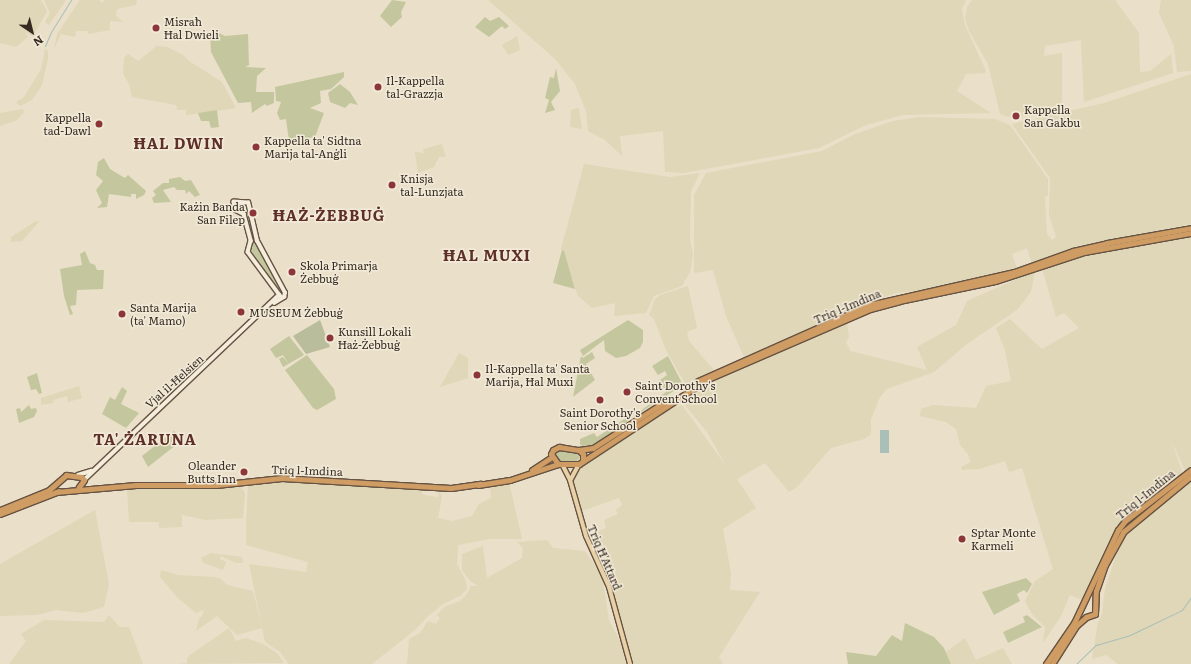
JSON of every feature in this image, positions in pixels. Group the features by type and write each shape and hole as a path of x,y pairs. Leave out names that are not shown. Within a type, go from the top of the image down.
{"highway":[{"name":"Triq l-Imdina","path":"478,485 529,472 552,456 553,450 559,447 579,450 593,448 707,376 869,305 1014,272 1100,244 1191,228"},
{"name":"Triq l-Imdina","path":"0,514 62,489 82,483 91,487 136,485 216,485 282,478 451,488 510,480 560,464 581,462 708,379 870,309 899,301 995,281 1084,252 1191,232"},
{"path":"579,450 583,454 581,462"},
{"path":"552,456 560,464"},
{"name":"Triq l-Imdina","path":"1046,664 1060,646 1080,612 1108,546 1118,530 1125,521 1191,470"},
{"name":"Triq l-Imdina","path":"78,475 82,483 93,490"},
{"path":"0,510 49,490 63,476 78,475"},
{"name":"Triq l-Imdina","path":"1096,606 1096,591 1105,565 1123,532 1191,476"},
{"path":"57,483 62,489"},
{"name":"Triq l-Imdina","path":"56,492 93,490 136,485"},
{"path":"1052,664 1076,626 1086,618 1095,614 1096,606 1093,602 1085,602"},
{"path":"1080,612 1086,618"}],"main road":[{"path":"570,480 581,462"},
{"name":"Triq Ħ'Attard","path":"560,464 570,480 586,536 609,586 630,664"}],"street":[{"path":"251,241 244,214 236,210 234,202 248,202 257,240 285,294 280,295 248,252 247,247 251,241 257,240"},
{"name":"Vjal il-Ħelsien","path":"82,483 92,470 280,295"},
{"name":"Vjal il-Ħelsien","path":"78,475 92,470"}],"shaded area":[{"path":"0,0 41,0 47,11 35,33 32,36 25,32 28,37 16,47 0,43"},
{"path":"44,0 66,0 49,25 45,22 50,13"},
{"path":"80,0 99,0 102,3 105,0 137,0 136,5 117,9 116,16 123,22 110,21 110,30 88,34 88,31 76,31 75,37 61,34 54,49 57,34"},
{"path":"488,0 966,0 962,9 965,25 986,71 985,73 966,74 957,91 991,113 903,115 866,125 819,148 684,173 665,172 663,131 620,136 622,156 605,140 588,131 586,111 575,84 555,59"},
{"path":"972,0 1115,0 1139,33 1140,72 1150,71 1171,54 1173,73 1084,102 1081,40 1045,46 1044,56 1062,53 1062,103 1015,119 1000,114 988,64 969,31 965,19 967,7"},
{"path":"1161,0 1191,0 1191,71 1177,72 1174,46 1159,13"},
{"path":"517,36 520,50 508,55 502,45"},
{"path":"158,45 157,46 167,47 183,55 189,61 222,82 236,108 186,115 186,110 177,110 176,105 132,97 129,84 123,74 124,58 128,54 138,61"},
{"path":"45,49 48,51 48,59 42,85 32,100 20,106 16,102 24,97 41,69"},
{"path":"1191,74 1191,224 1072,248 1032,264 1027,248 1012,254 1017,268 930,289 896,293 869,302 744,357 726,316 713,270 694,273 694,195 706,173 822,151 855,134 893,121 919,117 995,119 1010,125 1048,179 1048,196 1045,197 1047,234 1052,240 1056,237 1049,215 1050,178 1012,124 1104,103"},
{"path":"577,108 579,109 582,129 570,127 571,110"},
{"path":"23,109 24,112 17,120 0,126 0,113"},
{"path":"442,144 446,157 439,157 434,167 418,173 415,152 424,153 423,149"},
{"path":"584,164 670,177 700,173 691,191 690,239 693,255 690,272 682,286 654,296 646,313 614,316 615,303 592,308 578,296 561,249"},
{"path":"36,221 39,222 22,241 11,242 11,237"},
{"path":"1191,235 1191,467 1185,471 1171,440 1183,474 1119,525 1106,546 1082,600 1070,595 1061,616 1043,643 1045,627 1032,614 1025,601 1035,581 1053,569 1022,468 1009,472 1005,461 979,469 962,470 961,467 971,462 968,454 960,445 956,429 946,422 920,416 921,409 933,405 976,408 986,386 1011,381 1005,350 996,328 1010,319 1042,349 1079,328 1064,313 1056,317 1042,268 1092,253"},
{"path":"1035,271 1031,292 1018,309 967,344 934,372 887,389 880,397 871,419 871,434 864,439 831,448 797,487 789,492 765,463 737,479 756,508 723,529 731,573 730,590 760,592 719,657 723,664 633,664 609,579 588,535 606,528 604,520 618,514 616,510 622,505 619,498 582,511 573,480 576,470 589,457 611,448 610,445 674,403 677,407 682,405 726,466 707,432 684,404 683,397 744,366 847,322 849,337 846,342 850,351 927,370 917,347 956,325 967,301"},
{"path":"688,286 697,328 687,332 689,341 714,370 686,385 666,350 654,319 649,315 655,299 660,295"},
{"path":"459,353 468,358 468,378 440,387"},
{"path":"79,386 82,398 68,402 67,396 53,400 54,403 41,405 41,398"},
{"path":"288,481 422,490 422,494 438,497 439,491 442,496 438,518 452,521 472,516 479,504 491,498 490,486 509,482 522,539 489,539 458,545 457,564 466,581 467,589 460,596 443,604 428,616 415,630 372,664 289,664 280,652 265,642 249,564 306,572 308,562 246,545 248,484"},
{"path":"1191,482 1191,664 1118,664 1106,655 1092,659 1098,622 1102,614 1105,589 1121,540"},
{"path":"238,485 244,491 245,495 243,518 205,520 182,515 182,527 159,528 159,522 129,522 127,489"},
{"path":"95,510 109,584 104,607 83,613 56,610 37,615 0,616 0,564"},
{"path":"547,540 553,548 585,551 602,576 609,620 623,647 626,664 407,664 409,639 420,633 428,621 436,624 440,618 437,615 444,607 460,601 467,594 471,586 478,586 470,581 462,570 462,554 483,546 487,578 522,558 523,548 517,542"},
{"path":"211,553 242,557 243,563 236,563 221,556 220,559 226,562 223,570 203,563 201,558"},
{"path":"161,570 178,575 215,577 221,579 227,585 253,591 262,628 237,635 217,616 196,631 199,618 202,616 204,610 196,613 178,598 160,577"},
{"path":"109,615 120,627 129,627 143,664 9,664 26,641 21,634 44,620 104,622"},
{"path":"229,628 236,641 246,638 263,644 277,653 284,663 177,664 187,663 187,658 190,655"},
{"path":"965,638 976,660 1003,648 1012,664 951,664 946,652"}],"green space":[{"path":"392,0 406,2 401,12 402,17 391,27 380,16"},
{"path":"485,17 490,21 499,17 509,26 505,29 502,26 489,37 475,27"},
{"path":"215,31 225,36 248,34 249,65 245,67 266,68 257,76 256,92 274,92 274,103 267,106 265,104 252,113 251,102 238,103 211,52 210,33"},
{"path":"556,68 560,91 551,102 555,110 545,113 549,100 545,98 550,77 554,78"},
{"path":"344,72 344,77 331,89 320,91 321,103 310,108 324,113 315,137 289,141 286,119 280,120 277,113 281,102 276,101 275,87"},
{"path":"340,84 350,92 358,105 350,103 345,108 330,102 328,93"},
{"path":"217,110 219,127 211,128 209,121 201,121 198,113"},
{"path":"104,158 110,169 125,178 128,175 146,191 144,195 136,199 136,194 131,194 131,197 109,194 107,207 97,208 102,203 96,190 103,181 96,175 98,162"},
{"path":"180,177 185,181 191,180 200,195 195,197 189,191 186,194 185,190 177,190 174,187 163,190 171,202 154,203 152,198 156,195 153,191 163,183 169,183 169,179"},
{"path":"256,241 281,289 279,291 250,249 251,242"},
{"path":"562,250 564,251 575,289 553,283"},
{"path":"85,251 90,263 95,265 97,270 104,270 103,289 77,290 76,305 70,306 73,314 70,315 64,296 60,269 82,265 80,254"},
{"path":"320,320 330,347 306,354 293,336"},
{"path":"628,320 643,330 643,342 640,348 626,356 616,358 605,351 604,340 583,356 580,350"},
{"path":"289,336 304,355 283,367 279,359 283,357 288,363 283,355 276,358 270,349"},
{"path":"592,352 595,358 586,364 595,380 573,397 581,356 583,358"},
{"path":"307,355 334,389 336,399 317,410 313,408 285,370"},
{"path":"668,356 683,385 635,416 634,412 639,412 666,392 659,381 667,375 665,371 658,375 652,366"},
{"path":"37,373 42,393 39,394 36,389 31,390 27,377"},
{"path":"122,387 127,391 121,404 139,413 126,428 102,414 110,397 115,400"},
{"path":"29,405 31,409 36,408 37,411 34,417 19,423 16,409 20,408 21,412"},
{"path":"629,416 629,420 622,426 593,445 582,446 580,444 580,439 594,433 597,437"},
{"path":"174,431 181,437 181,441 148,467 142,456"},
{"path":"560,449 576,451 580,458 575,462 558,461 554,454"},
{"path":"1026,578 1032,584 1027,593 1024,590 1017,594 1020,601 994,615 982,592"},
{"path":"1027,615 1042,627 1008,643 1003,632 1025,622 1023,617"},
{"path":"905,623 934,637 944,648 951,664 848,664 846,652 876,656 892,635 902,641"}],"water":[{"path":"880,430 889,430 889,453 880,453"}],"waterway":[{"path":"45,46 51,32 71,0"},
{"path":"1076,664 1096,645 1130,635 1182,610 1191,597"}],"place":[{"name":"Misraħ Ħal Dwieli","path":"156,28"},
{"name":"Il-Kappella tal-Grazzja","path":"378,87"},
{"name":"Kappella San Gakbu","path":"1016,116"},
{"name":"Kappella tad-Dawl","path":"99,124"},
{"name":"Kappella ta' Sidtna Marija tal-Anġli","path":"256,147"},
{"name":"Knisja tal-Lunzjata","path":"392,185"},
{"name":"Każin Banda San Filep","path":"253,213"},
{"name":"Skola Primarja Żebbuġ","path":"292,272"},
{"name":"MUSEUM Żebbuġ","path":"241,312"},
{"name":"Santa Marija (ta' Mamo)","path":"122,314"},
{"name":"Kunsill Lokali Ħaż-Żebbuġ","path":"330,338"},
{"name":"Il-Kappella ta' Santa Marija, Ħal Muxi","path":"477,375"},
{"name":"Saint Dorothy's Convent School","path":"627,392"},
{"name":"Saint Dorothy's Senior School","path":"600,400"},
{"name":"Oleander Butts Inn","path":"244,472"},
{"name":"Sptar Monte Karmeli","path":"962,539"}],"district":[{"name":"ĦAL DWIN","path":"179,143"},
{"name":"ĦAŻ-ŻEBBUĠ","path":"329,215"},
{"name":"ĦAL MUXI","path":"487,255"},
{"name":"TA' ŻARUNA","path":"145,439"}]}
